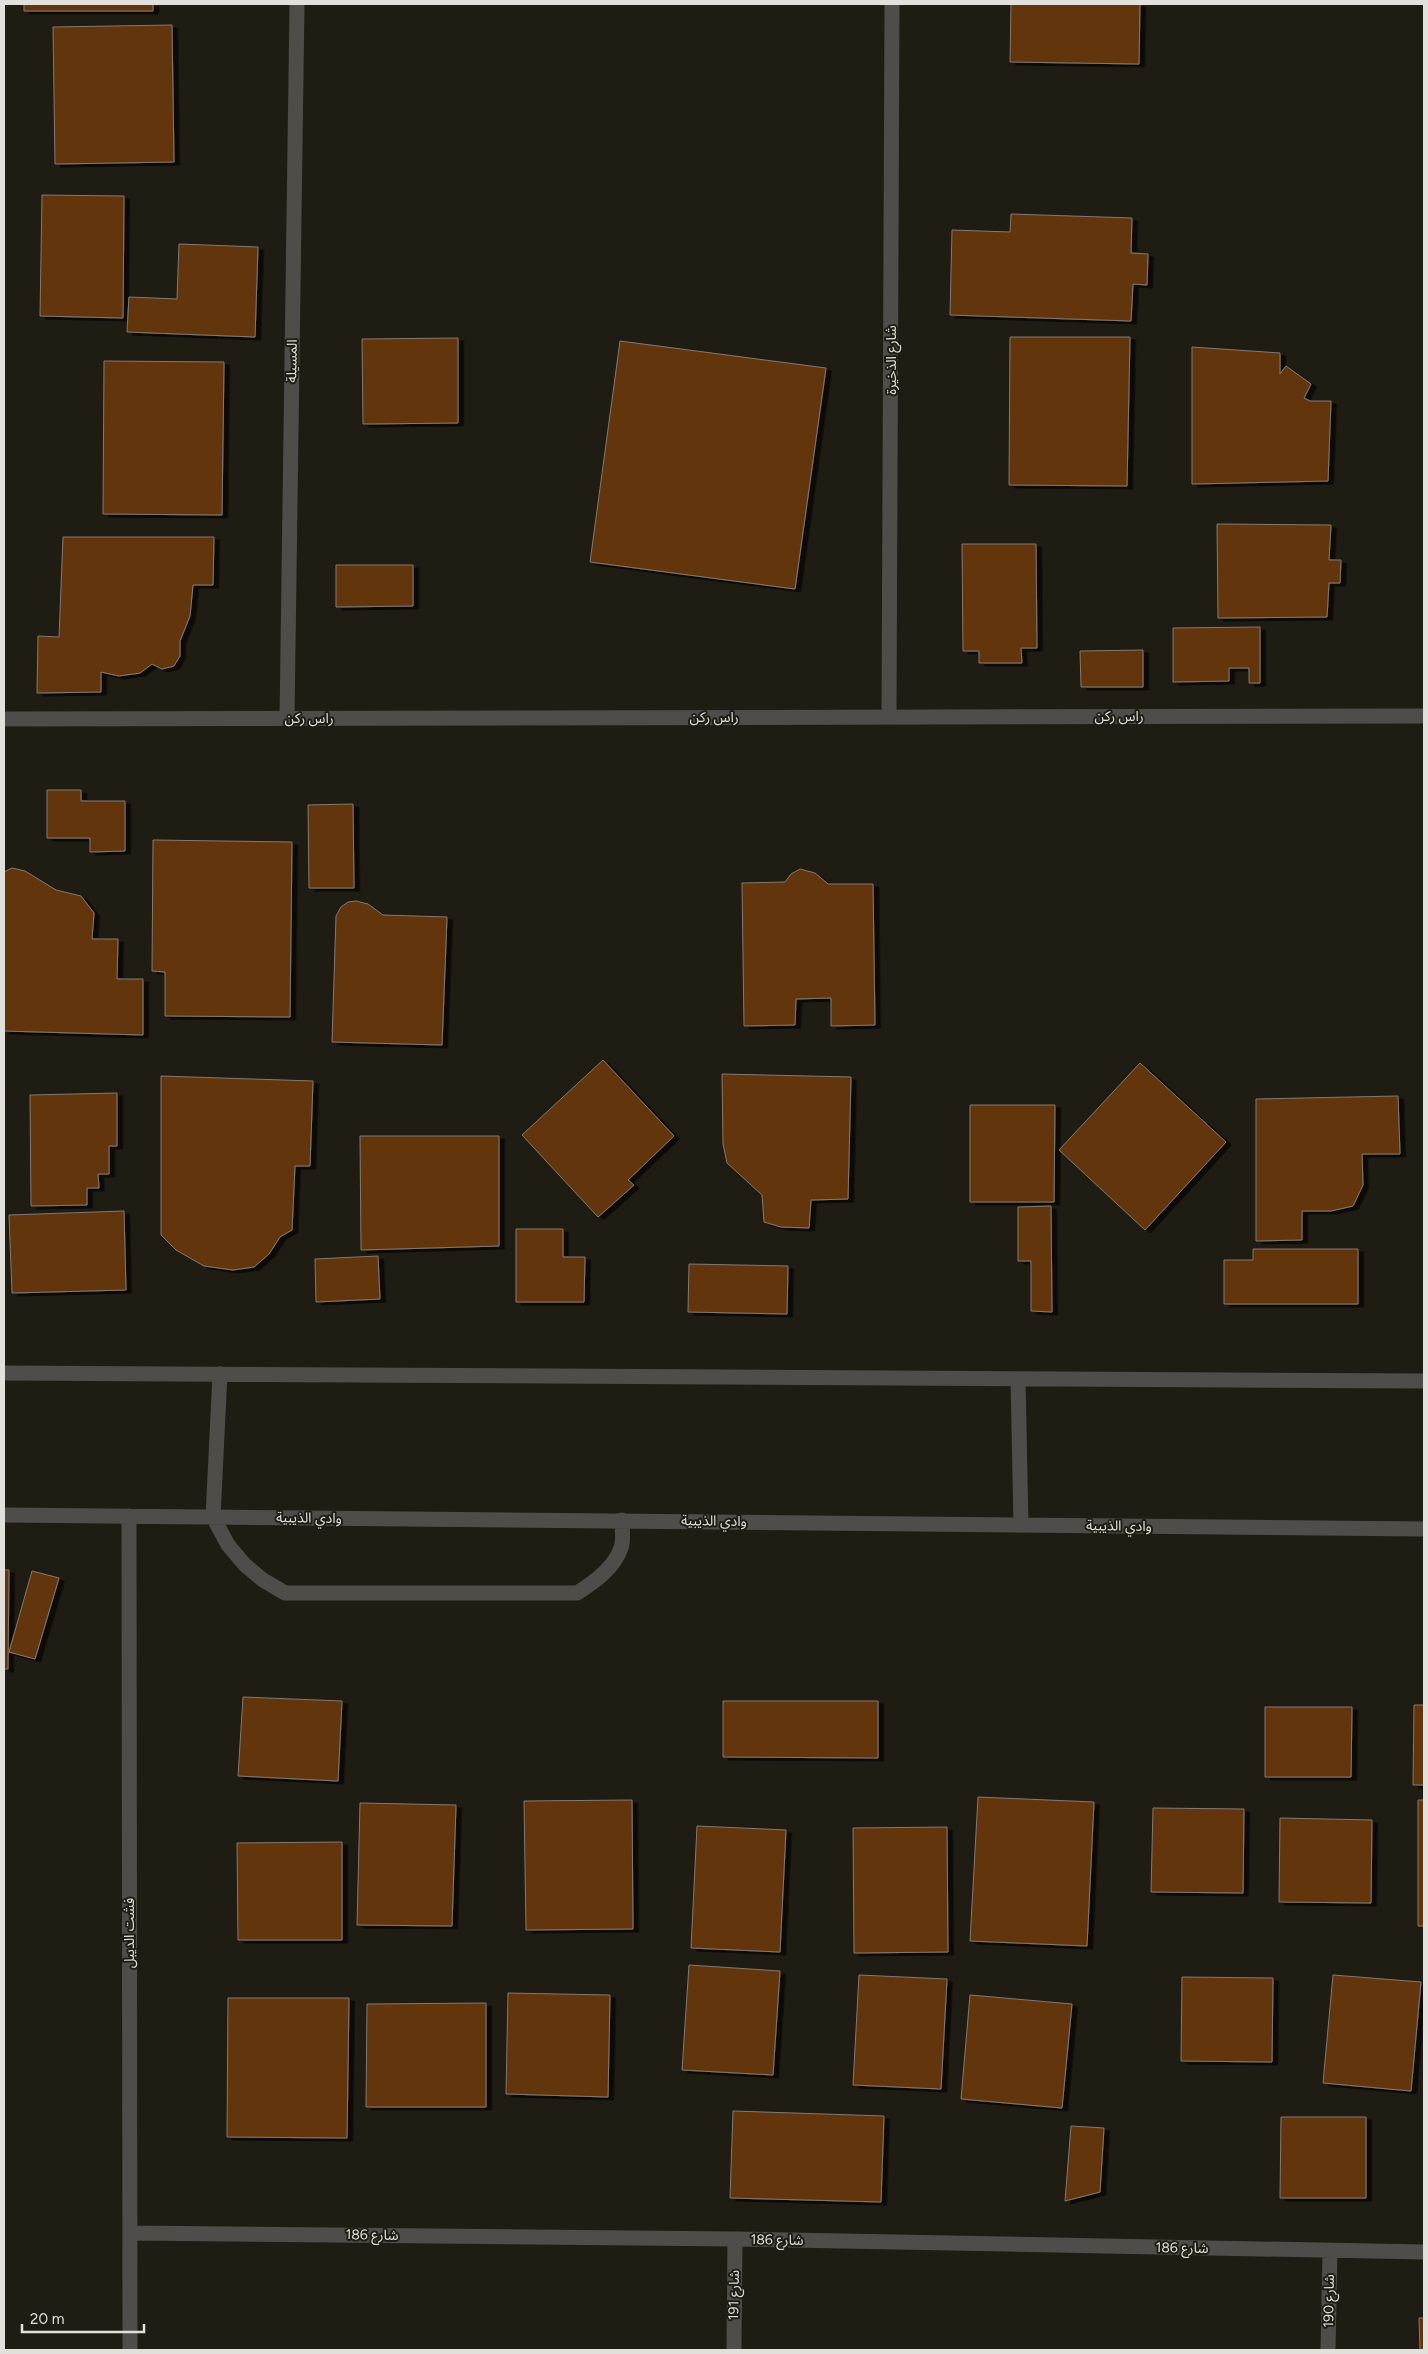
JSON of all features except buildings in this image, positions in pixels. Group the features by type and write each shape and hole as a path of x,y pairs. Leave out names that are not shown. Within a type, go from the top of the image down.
{"street":[{"name":"المسيلة","path":"287,718 297,4"},
{"name":"شارع الذخيرة","path":"889,717 892,4"},
{"name":"راس ركن","path":"4,720 1424,716"},
{"path":"4,1383 11,1373 1424,1381"},
{"path":"220,1374 213,1517 228,1545 245,1565 263,1580 285,1593 578,1593 597,1580 611,1565 621,1547 622,1520"},
{"path":"1018,1379 1021,1525"},
{"name":"وادي الذيبية","path":"4,1515 1424,1529"},
{"name":"فشت الديبل","path":"129,1516 130,2350"},
{"name":"شارع 186","path":"130,2233 735,2239 1424,2252"},
{"name":"شارع 191","path":"734,2350 735,2239"},
{"name":"شارع 190","path":"1328,2350 1330,2251"}]}
